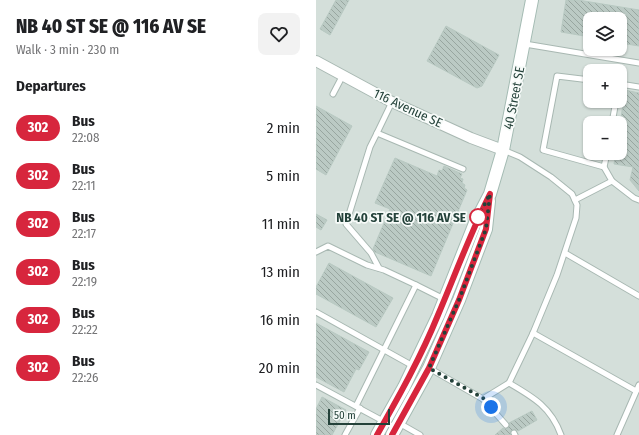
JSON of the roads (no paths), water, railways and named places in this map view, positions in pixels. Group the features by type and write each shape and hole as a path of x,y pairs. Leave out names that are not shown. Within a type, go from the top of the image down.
{"street":[{"name":"40 Street SE","path":"396,429 429,368 459,300 486,229 490,194 503,150 525,44 532,0"},
{"name":"116 Avenue SE","path":"316,61 392,102 471,138 503,150"},
{"name":"40 Street SE","path":"377,435 414,366 438,316 475,223 490,194"}],"lane":[{"path":"525,44 639,63"},
{"path":"333,94 343,75"},
{"path":"583,79 557,76 543,150 604,167"},
{"path":"627,85 639,87"},
{"path":"379,268 371,253 346,224 370,147 392,102"},
{"path":"377,133 463,169"},
{"path":"483,398 509,383 533,333 565,253 576,218 577,205 572,194 551,177 520,157 503,150"},
{"path":"606,160 604,167 612,181 634,198 639,200"},
{"path":"575,200 612,181"},
{"path":"316,252 328,246 367,265 379,268 416,285 445,300"},
{"path":"565,253 639,296"},
{"path":"345,435 416,285"},
{"path":"316,312 414,366"},
{"path":"533,333 636,392"},
{"path":"429,368 483,398 506,425"},
{"path":"509,383 535,398 554,417 562,435"},
{"path":"316,385 384,421 396,429 420,435"},
{"path":"617,435 639,385"}],"place":[{"name":"NB 40 ST SE @ 116 AV SE","path":"478,217"}]}
